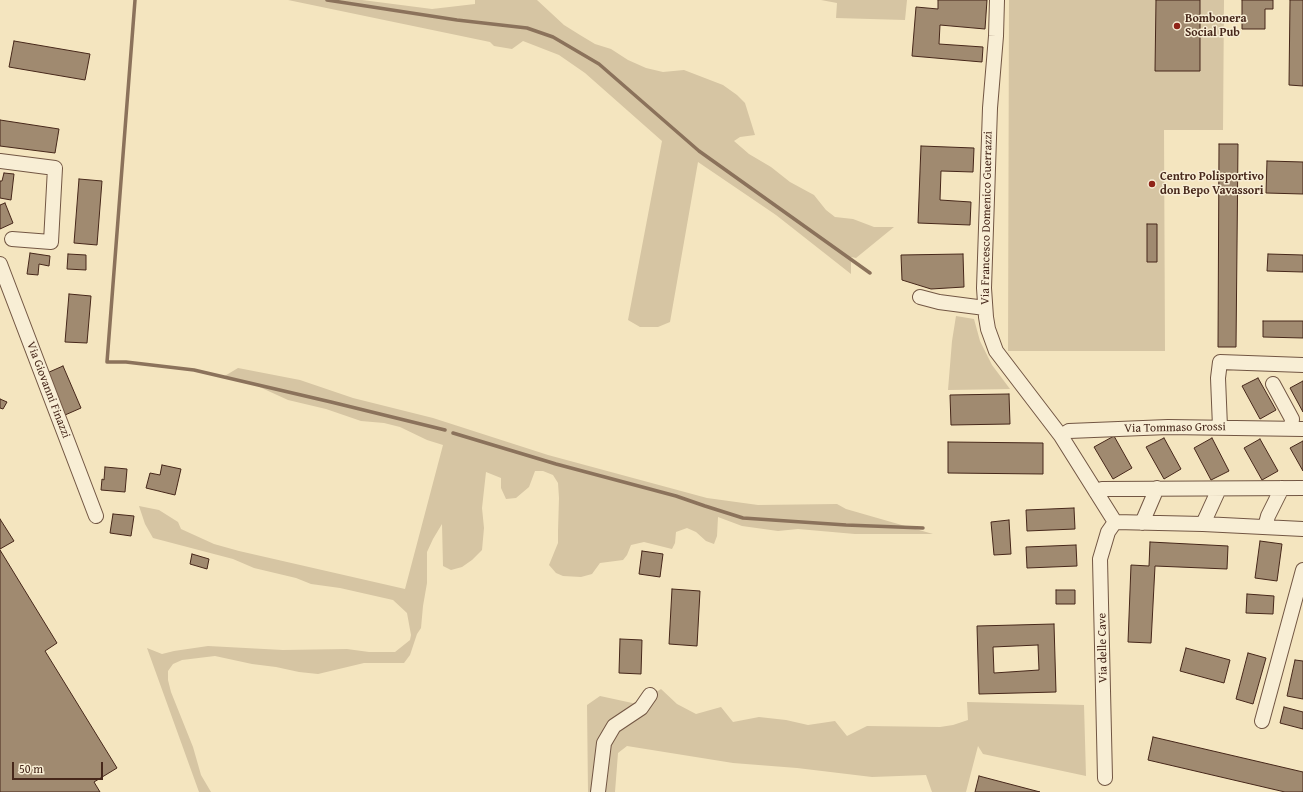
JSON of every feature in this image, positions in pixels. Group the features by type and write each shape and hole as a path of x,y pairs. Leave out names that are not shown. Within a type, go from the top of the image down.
{"street":[{"name":"Via Francesco Domenico Guerrazzi","path":"997,0 996,36 990,108 984,288 988,329 996,351 1061,436"},
{"path":"0,161 55,168 50,242 12,239"},
{"name":"Via Giovanni Finazzi","path":"0,264 96,516"},
{"path":"920,297 939,302 985,308"},
{"path":"1220,427 1218,378 1220,362 1303,365"},
{"name":"Via Tommaso Grossi","path":"1061,436 1069,431 1168,427 1297,429 1273,384"},
{"path":"1061,436 1115,522 1303,528"},
{"path":"1142,523 1157,488"},
{"path":"1265,527 1268,516 1282,488"},
{"path":"1096,492 1102,489 1303,488"},
{"path":"1203,524 1219,489"},
{"name":"Via delle Cave","path":"1105,778 1100,559 1108,532 1115,522"},
{"path":"1262,721 1303,570"},
{"path":"598,792 604,743 614,726 641,708 650,695"}],"shaded area":[{"path":"288,0 362,0 432,9 475,4 475,0 537,0 564,25 595,44 611,49 628,60 646,68 663,72 684,70 723,85 745,103 755,135 740,137 734,141 749,154 771,167 790,182 814,195 826,210 835,217 853,219 874,227 894,227 856,258 851,257 851,274 776,215 698,162 670,322 658,327 640,327 628,320 662,141 585,73 559,55 523,41 512,49 494,46 490,42"},
{"path":"821,0 907,0 905,20 836,18 837,3"},
{"path":"1009,0 1156,0 1155,71 1199,71 1200,0 1224,0 1223,130 1164,130 1165,351 1008,351","holes":["1147,224 1157,224 1157,262 1147,262"]},
{"path":"956,316 974,319 980,341 992,365 1010,389 948,390 952,341"},
{"path":"238,368 300,380 353,398 433,418 548,455 707,498 758,505 837,504 846,509 933,534 855,534 798,529 778,531 742,526 718,517 717,536 714,544 706,541 696,532 687,528 676,532 675,543 672,549 644,542 631,545 623,560 600,563 592,574 581,577 563,576 556,573 549,565 558,543 558,483 553,475 543,471 535,471 529,487 516,498 506,499 501,488 501,478 486,472 482,508 484,528 482,550 462,567 451,570 443,566 442,524 427,552 427,583 421,628 417,634 410,655 404,663 364,663 318,674 252,664 215,656 182,660 173,664 168,671 168,680 171,692 193,747 201,775 211,792 199,792 147,648 162,654 208,646 283,650 347,649 369,652 395,652 410,640 411,635 407,613 393,600 340,588 311,584 296,578 254,568 233,559 153,538 145,524 139,506 159,510 178,522 181,529 214,544 405,589 443,445 427,440 400,427 384,423 361,421 326,409 288,400 253,384 223,377"},
{"path":"661,689 677,704 696,714 721,707 733,722 759,717 786,720 808,725 835,721 847,736 867,726 940,727 953,725 968,720 967,702 1084,705 1086,776 983,754 978,746 966,792 932,792 926,775 872,777 797,768 733,763 627,746 618,753 615,792 588,792 587,705 600,696 637,704"}],"building":[{"path":"938,0 987,0 985,29 940,25 939,44 983,47 982,62 912,56 916,7 938,9"},
{"path":"1156,0 1200,0 1200,71 1155,71"},
{"path":"1242,0 1273,0 1273,9 1265,9 1265,29 1242,29"},
{"path":"1290,0 1303,0 1303,86 1289,85"},
{"path":"14,41 90,54 85,80 9,67"},
{"path":"0,120 59,129 55,153 0,146"},
{"path":"1219,144 1238,144 1236,347 1218,347"},
{"path":"921,146 974,148 973,172 941,171 940,200 971,202 970,225 918,223"},
{"path":"1267,161 1303,162 1303,194 1266,193"},
{"path":"4,173 14,174 11,200 0,198 0,181 2,181"},
{"path":"79,179 102,181 97,245 74,243"},
{"path":"5,203 13,223 0,229 0,205"},
{"path":"1147,224 1157,224 1157,262 1147,262"},
{"path":"30,253 50,256 49,266 39,264 38,275 27,274"},
{"path":"68,254 86,255 86,270 67,269"},
{"path":"963,254 964,287 931,289 902,280 901,255"},
{"path":"1268,254 1303,255 1303,272 1267,271"},
{"path":"69,294 91,296 87,343 65,342"},
{"path":"1263,321 1303,321 1303,338 1263,337"},
{"path":"63,366 81,408 65,415 47,373"},
{"path":"1258,378 1276,410 1260,419 1242,386"},
{"path":"1303,381 1303,412 1290,388"},
{"path":"1009,394 1010,424 951,425 950,395"},
{"path":"0,399 7,402 3,409 0,408"},
{"path":"1114,436 1132,468 1113,479 1094,447"},
{"path":"1164,438 1181,469 1164,479 1146,447"},
{"path":"1212,438 1229,471 1211,480 1194,448"},
{"path":"1260,439 1278,471 1262,480 1244,448"},
{"path":"1303,441 1303,471 1290,448"},
{"path":"948,442 1043,443 1043,474 948,473"},
{"path":"162,465 181,469 175,495 146,488 150,473 160,475"},
{"path":"105,467 127,469 125,492 101,490 102,479 104,480"},
{"path":"1074,508 1075,529 1027,531 1026,510"},
{"path":"113,514 134,516 131,536 110,533"},
{"path":"0,519 14,541 0,549"},
{"path":"1009,520 1011,554 994,555 991,522"},
{"path":"1260,541 1282,544 1277,581 1255,578"},
{"path":"1150,542 1228,546 1227,569 1155,566 1151,643 1128,642 1131,565 1149,566"},
{"path":"1076,545 1077,566 1027,568 1026,547"},
{"path":"0,550 57,643 45,651 117,768 94,782 100,792 0,792"},
{"path":"642,551 663,554 660,577 639,574"},
{"path":"192,554 209,559 207,569 190,564"},
{"path":"672,589 700,591 697,646 669,644"},
{"path":"1056,590 1075,590 1075,604 1056,604"},
{"path":"1247,594 1274,596 1273,614 1246,613"},
{"path":"1054,624 1056,692 979,694 977,626","holes":["1038,645 1039,670 994,673 993,647"]},
{"path":"620,639 642,640 641,674 619,673"},
{"path":"1186,648 1230,660 1224,683 1180,671"},
{"path":"1248,653 1266,658 1253,704 1236,699"},
{"path":"1295,660 1303,661 1303,699 1287,696"},
{"path":"1284,707 1303,712 1303,729 1280,723"},
{"path":"1153,737 1303,772 1303,792 1285,792 1148,760"},
{"path":"979,776 1040,792 975,792"}],"waterway":[{"path":"135,0 107,362 126,362 194,370 445,430"},
{"path":"327,0 457,20 527,28 553,37 599,64 699,151 870,273"},
{"path":"453,433 556,464 676,496 743,518 846,525 923,528"}],"place":[{"name":"Bombonera Social Pub","path":"1177,26"},
{"name":"Centro Polisportivo don Bepo Vavassori","path":"1152,184"}]}
